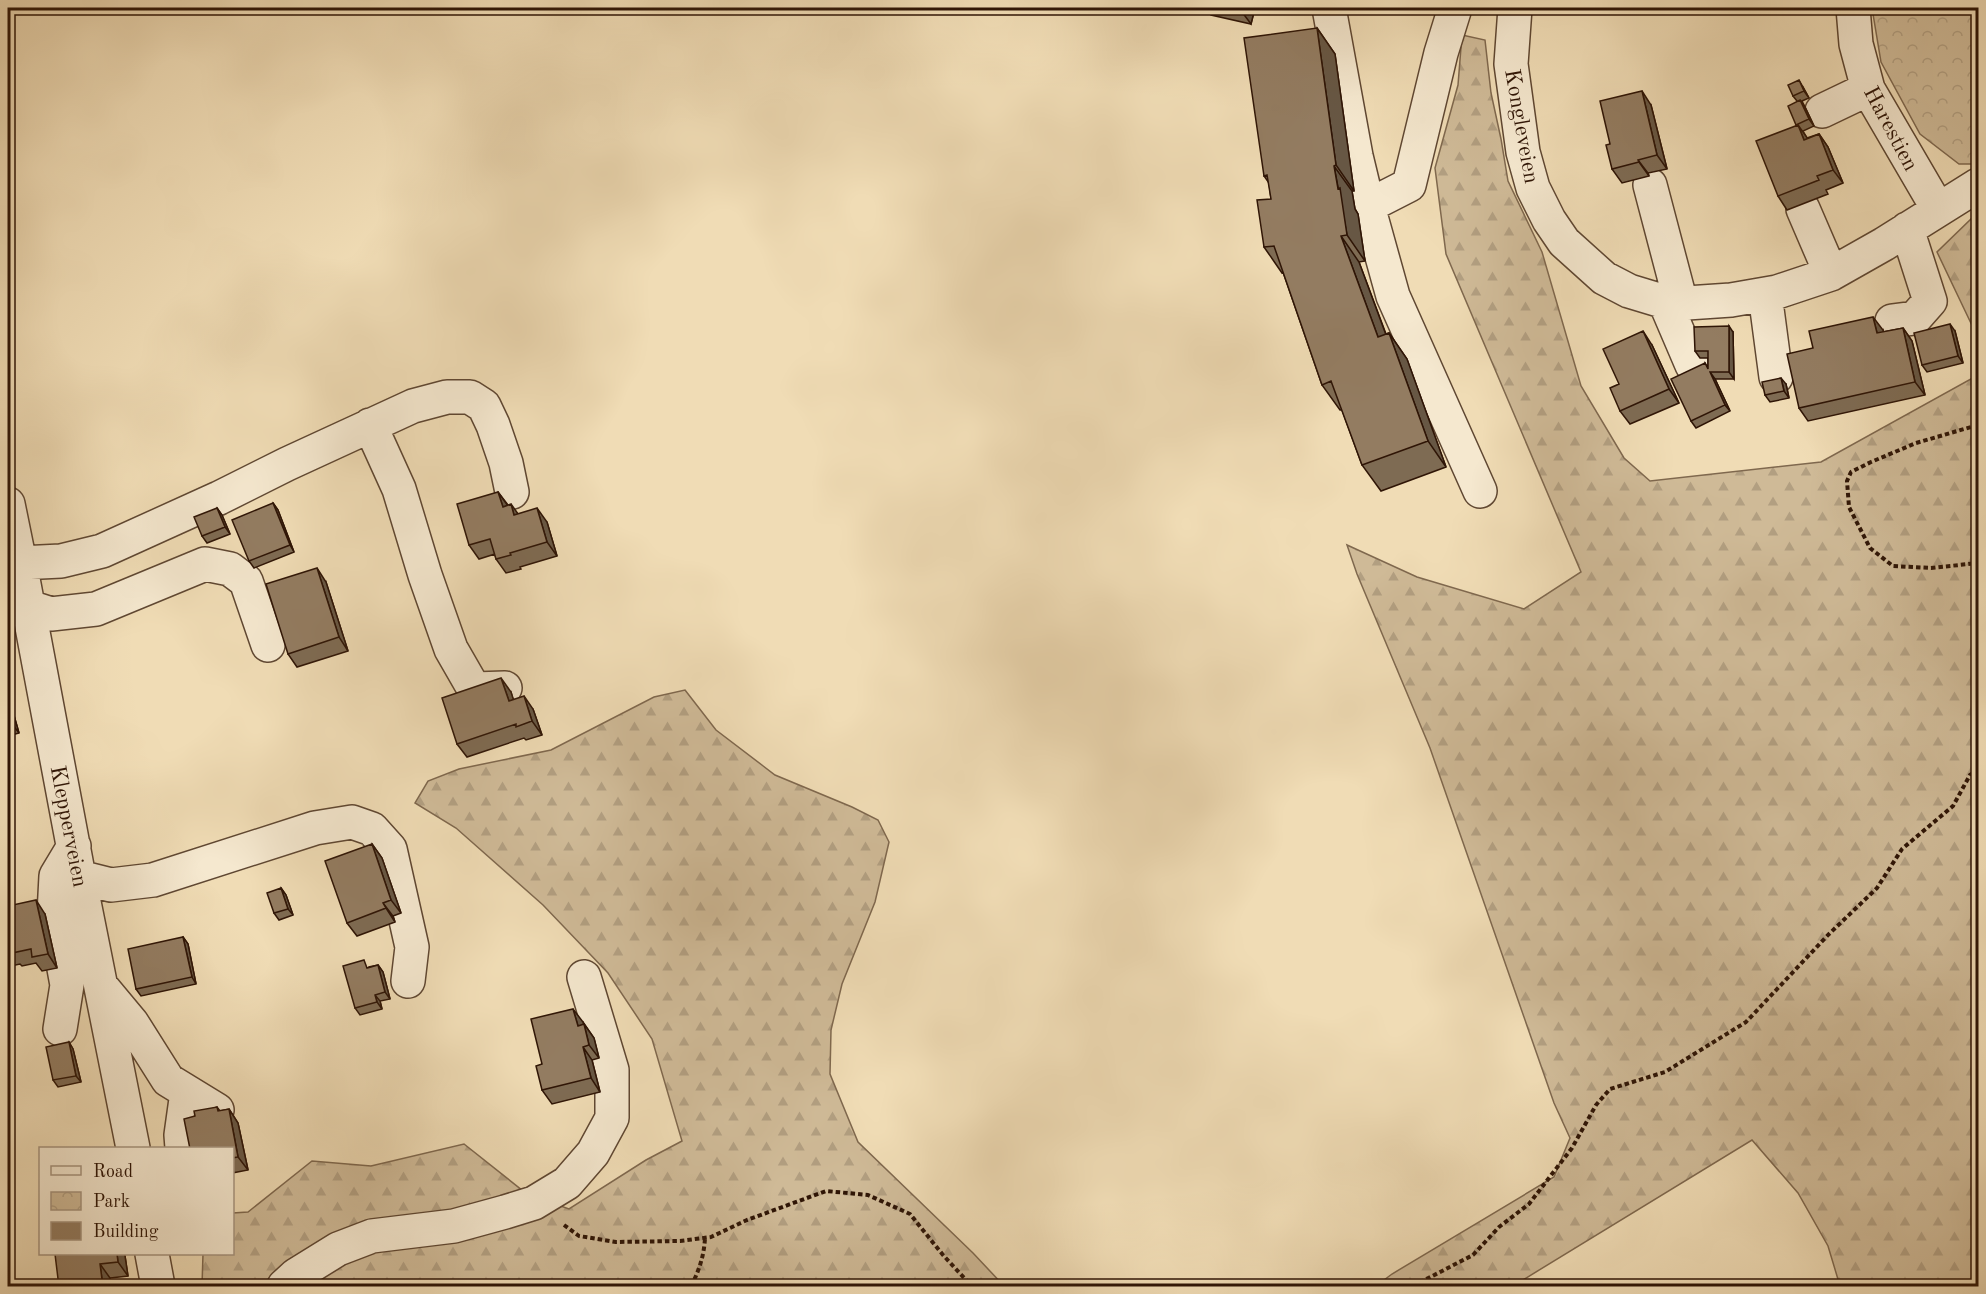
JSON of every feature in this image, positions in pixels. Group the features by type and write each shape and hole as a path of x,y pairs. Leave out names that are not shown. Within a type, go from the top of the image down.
{"street":[{"path":"1329,8 1356,156 1393,296 1480,491"},
{"path":"1368,206 1409,185 1441,53 1455,8"},
{"name":"Kongleveien","path":"1515,8 1511,64 1523,152 1533,188 1563,242 1604,278 1629,291 1673,303 1731,300 1765,294 1831,274 1978,185"},
{"name":"Harestien","path":"1853,8 1856,44 1868,89 1938,209"},
{"path":"1822,111 1868,89"},
{"path":"1650,185 1673,303 1692,365"},
{"path":"1803,209 1831,274"},
{"path":"1892,321 1915,318 1930,301 1907,229"},
{"path":"1765,294 1776,377"},
{"path":"268,645 246,581 230,569 205,564 96,609 51,614 20,587 61,561 102,551 219,498 370,425 413,406 447,397 470,397 484,406 494,425 512,492"},
{"path":"370,425 399,489 451,649 474,689 505,688"},
{"name":"Klepperveien","path":"8,504 20,587 74,846 133,1147"},
{"path":"79,877 111,885 153,880 315,828 352,822 372,829 390,849 412,947 408,981"},
{"path":"60,1029 67,985 54,914 56,886 57,876 74,846"},
{"path":"284,1287 296,1275 338,1249 372,1236 454,1226 539,1200 567,1183 593,1153 612,1118 612,1070 584,977"},
{"path":"101,986 132,1023 168,1080 217,1110"},
{"path":"182,1147 181,1135 187,1092"},
{"path":"152,1255 158,1287"}],"path":[{"path":"1978,425 1916,443 1880,458 1851,472 1846,481 1849,507 1870,548 1893,566 1931,568 1978,563"},
{"path":"1413,1287 1473,1255 1499,1227 1529,1204 1572,1148 1596,1105 1610,1089 1665,1072 1746,1022 1828,935 1877,888 1902,849 1953,807 1971,775 1978,770"},
{"path":"539,1200 557,1220 579,1236 616,1242 680,1241 705,1238 826,1191 868,1195 910,1214 943,1255 975,1287"},
{"path":"691,1287 699,1271 705,1250 705,1238"}],"green space":[{"path":"1872,8 1978,8 1978,160 1973,164 1959,164 1920,134 1881,62"},
{"path":"1462,35 1485,40 1491,93 1508,181 1542,252 1581,386 1624,458 1650,481 1821,462 1978,375 1978,1286 1840,1286 1828,1246 1798,1193 1752,1140 1513,1286 1376,1286 1392,1274 1554,1177 1570,1138 1554,1103 1430,748 1347,545 1417,577 1524,609 1581,572 1446,254 1435,168 1458,85"},
{"path":"1971,219 1978,231 1978,338 1937,252"},
{"path":"685,690 716,730 775,775 878,820 889,842 875,902 842,984 831,1030 830,1074 858,1142 1004,1286 202,1286 203,1255 234,1255 234,1213 248,1212 312,1161 371,1166 464,1144 527,1194 569,1209 646,1160 682,1141 652,1039 608,973 543,905 456,828 415,803 428,781 459,769 551,750 654,697"}],"building":[{"path":"1317,28 1336,165 1334,166 1338,189 1340,188 1347,235 1341,236 1378,337 1389,333 1428,441 1362,465 1331,381 1322,385 1274,246 1264,247 1257,200 1271,199 1267,175 1264,176 1244,38"},
{"path":"1799,80 1804,91 1793,96 1788,85"},
{"path":"1642,91 1657,155 1612,169 1606,145 1610,144 1600,101"},
{"path":"1800,100 1809,119 1796,125 1788,106"},
{"path":"1798,125 1804,140 1819,134 1833,170 1817,176 1819,180 1778,196 1756,141"},
{"path":"1873,317 1877,333 1903,328 1915,382 1799,408 1787,354 1813,348 1809,331"},
{"path":"1950,324 1958,356 1922,365 1914,333"},
{"path":"1729,326 1729,372 1710,372 1725,405 1691,421 1671,379 1705,363 1708,369 1708,351 1695,351 1694,327"},
{"path":"1643,331 1669,389 1620,411 1610,388 1619,384 1603,349"},
{"path":"1781,378 1784,391 1765,395 1762,382"},
{"path":"498,492 503,507 511,504 514,515 537,508 547,542 496,559 490,539 469,545 457,504"},
{"path":"273,503 290,545 249,561 232,520"},
{"path":"217,508 225,527 202,536 194,517"},
{"path":"317,568 339,637 288,654 266,584"},
{"path":"501,678 509,701 524,696 532,721 516,727 516,724 457,744 442,698"},
{"path":"372,844 391,900 383,903 386,908 347,923 325,861"},
{"path":"281,888 288,909 274,913 267,893"},
{"path":"36,900 48,954 32,957 31,949 12,953 12,950 8,951 8,906"},
{"path":"183,937 192,977 136,989 128,949"},
{"path":"364,960 367,968 378,965 385,992 375,995 377,1002 355,1008 343,966"},
{"path":"573,1009 578,1026 584,1024 589,1045 583,1047 591,1078 542,1090 536,1066 542,1064 531,1019"},
{"path":"69,1042 76,1076 53,1080 46,1047"},
{"path":"217,1107 218,1111 229,1109 238,1157 234,1158 234,1147 190,1147 184,1119 195,1116 194,1111"},
{"path":"55,1255 117,1255 118,1262 100,1264 103,1287 59,1287"}]}
